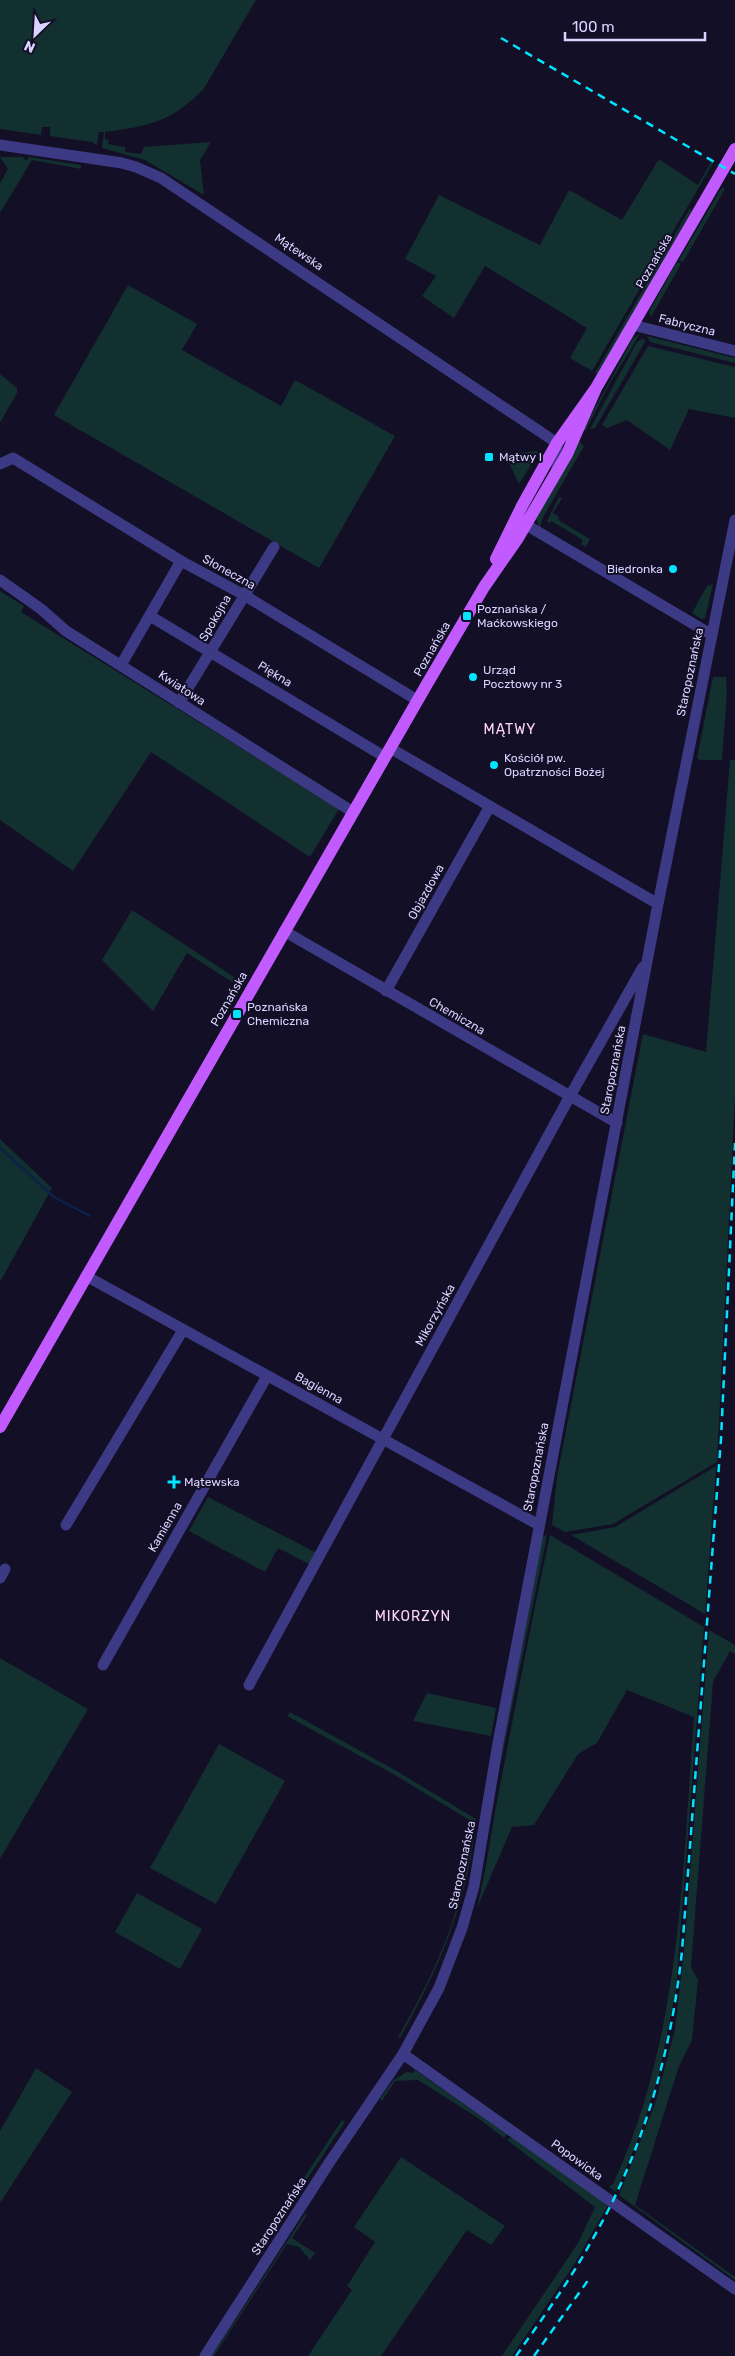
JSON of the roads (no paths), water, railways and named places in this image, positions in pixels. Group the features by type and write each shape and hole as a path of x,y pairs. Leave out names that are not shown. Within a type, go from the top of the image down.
{"main road":[{"name":"Poznańska","path":"0,1426 417,700 484,587 521,521 557,443 596,388 735,149"},
{"name":"Poznańska","path":"521,521 557,470 577,433 596,388"}],"street":[{"name":"Mątewska","path":"0,145 122,163 162,178 557,443"},
{"name":"Fabryczna","path":"633,325 735,352"},
{"path":"557,470 557,443 569,440 577,433"},
{"name":"Słoneczna","path":"0,464 12,458 181,561 244,595 417,700"},
{"name":"Staropoznańska","path":"205,2356 329,2163 403,2054 439,1988 462,1928 474,1886 498,1742 539,1525 618,1123 658,904 735,520"},
{"path":"521,521 712,635"},
{"name":"Spokojna","path":"179,703 274,547"},
{"path":"121,664 181,561"},
{"name":"Kwiatowa","path":"0,580 41,609 66,631 353,812"},
{"name":"Piękna","path":"150,616 387,753"},
{"path":"387,753 490,806 658,904"},
{"name":"Objazdowa","path":"386,991 490,806"},
{"name":"Chemiczna","path":"284,931 618,1123"},
{"name":"Mikorzyńska","path":"249,1685 379,1450 382,1439 570,1096 648,959"},
{"path":"626,996 640,1001"},
{"name":"Bagienna","path":"86,1276 539,1525"},
{"path":"66,1525 183,1330"},
{"name":"Kamienna","path":"103,1665 267,1376"},
{"name":"Popowicka","path":"403,2054 735,2289"}],"waterway":[{"path":"0,1148 54,1197 90,1216"}],"railway":[{"path":"501,38 735,174"},
{"path":"516,2356 574,2271 626,2173 640,2138 662,2065 677,1989 682,1951 721,1439 735,1143"},
{"path":"534,2356 589,2279"}],"place":[{"name":"Mątwy I","path":"489,457"},
{"name":"Biedronka","path":"673,569"},
{"name":"Poznańska / Maćkowskiego","path":"467,616"},
{"name":"Urząd Pocztowy nr 3","path":"473,677"},
{"name":"Kościół pw. Opatrzności Bożej","path":"494,765"},
{"name":"Poznańska Chemiczna","path":"237,1014"},
{"name":"Mątewska","path":"174,1482"}],"district":[{"name":"MĄTWY","path":"510,729"},
{"name":"MIKORZYN","path":"413,1616"}]}
